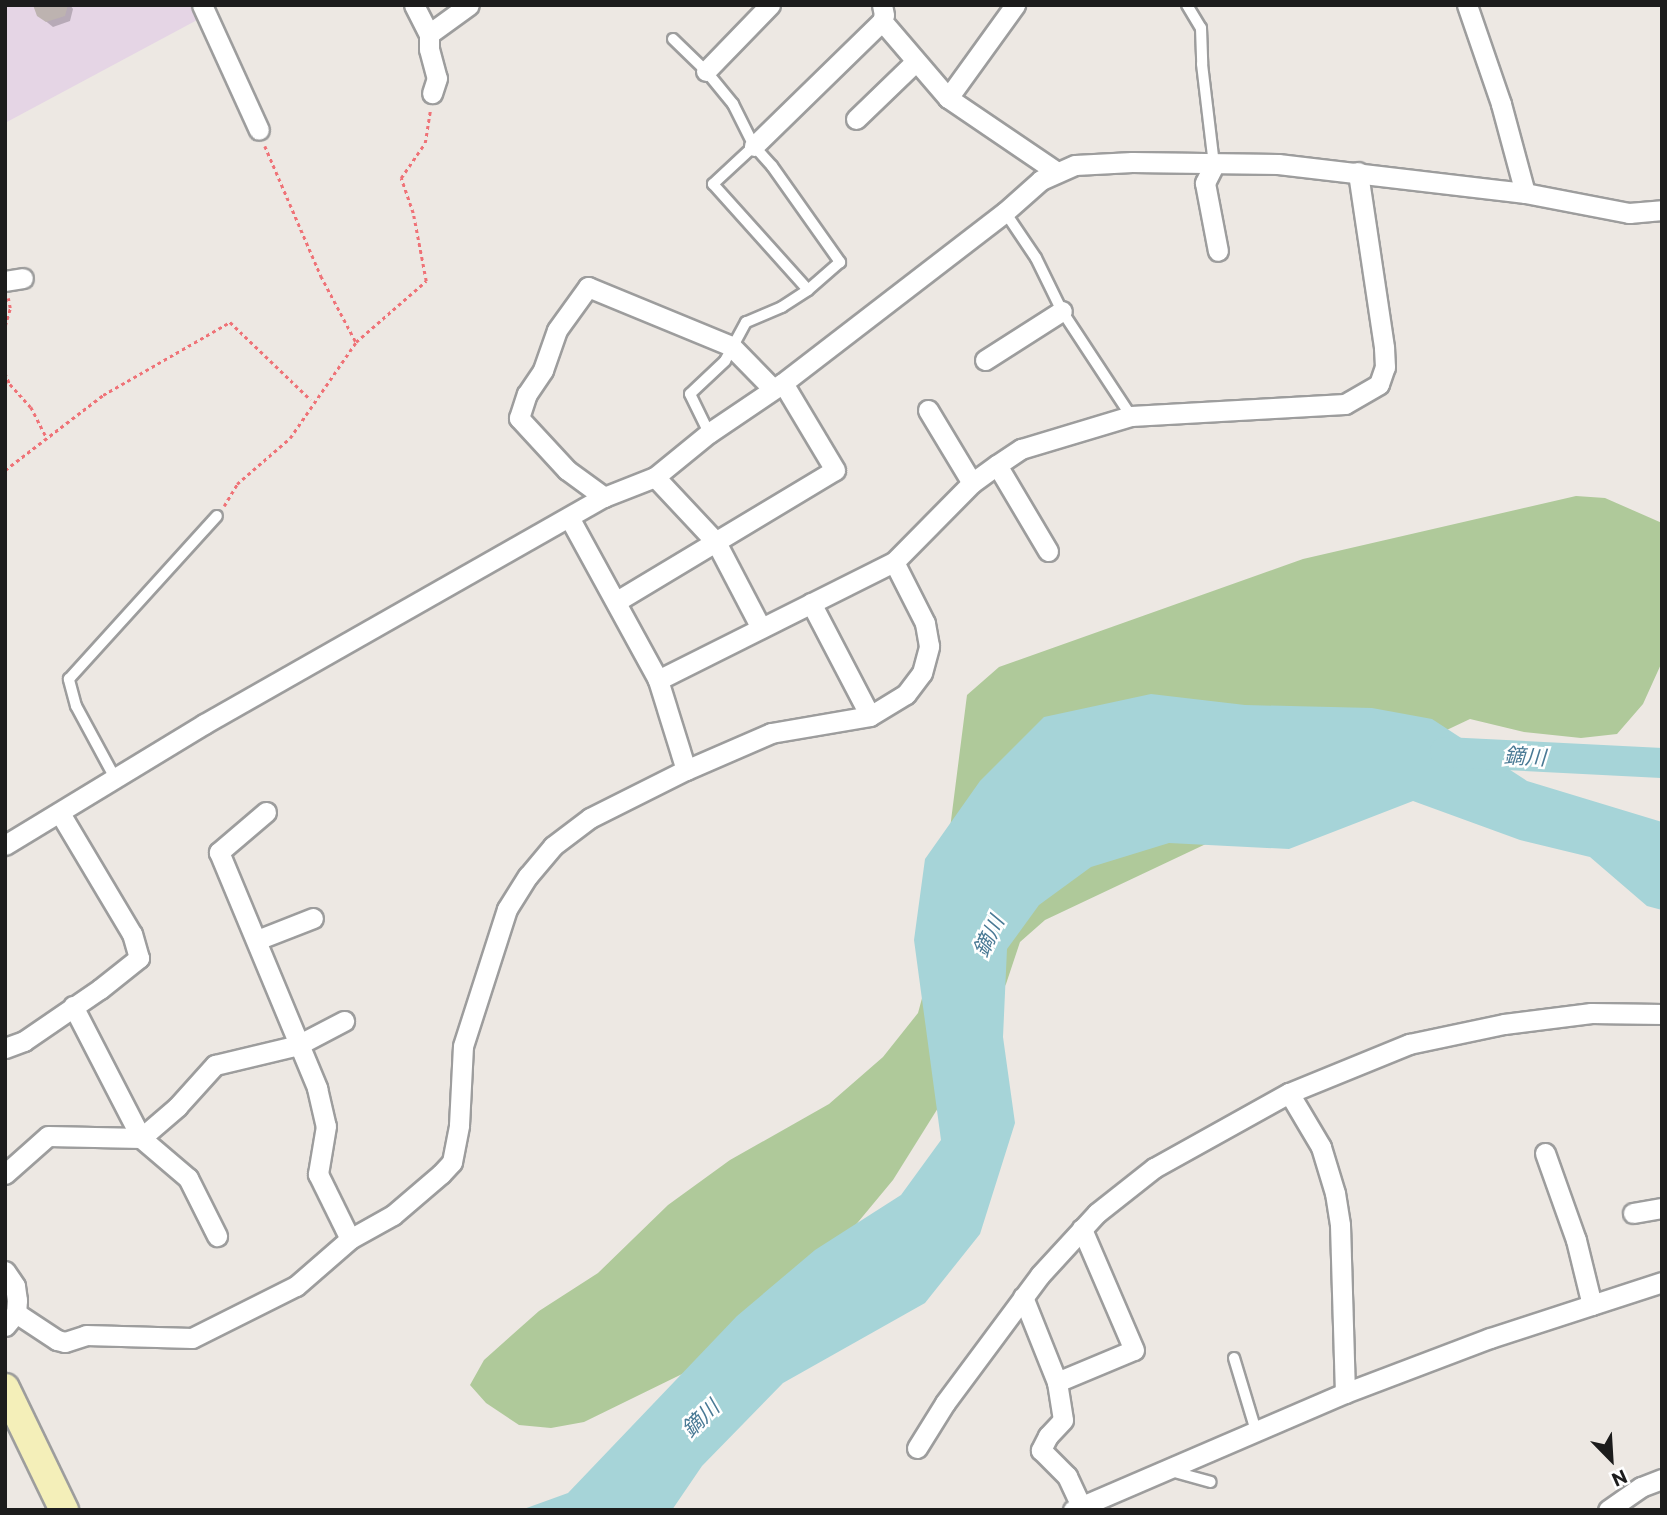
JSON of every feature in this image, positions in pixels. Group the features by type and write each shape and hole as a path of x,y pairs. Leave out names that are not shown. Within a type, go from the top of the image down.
{"main road":[{"path":"5,1388 64,1510"}],"street":[{"path":"202,5 259,130"},
{"path":"414,5 429,34 429,49 436,78 432,93"},
{"path":"429,34 469,5"},
{"path":"706,71 770,5"},
{"path":"948,98 1015,5"},
{"path":"1467,5 1501,104 1525,193"},
{"path":"754,146 882,13 916,61 948,98 1057,172"},
{"path":"856,119 916,61"},
{"path":"5,845 204,724 570,519 604,497 654,477 1005,212 1041,180 1074,165 1132,162 1278,164 1525,193 1629,213 1662,210"},
{"path":"1213,164 1205,183 1218,251"},
{"path":"658,680 894,562 972,483 1021,449 1130,416 1345,404 1379,384 1385,367 1384,347 1358,172"},
{"path":"604,497 567,470 519,418 527,394 543,370 556,330 588,287 731,346 778,386 835,470 617,601"},
{"path":"985,360 1062,311"},
{"path":"928,410 972,483"},
{"path":"997,465 1048,551"},
{"path":"654,477 716,542 761,628"},
{"path":"570,519 658,680 685,770"},
{"path":"5,1271 15,1286 11,1320 65,1342 86,1335 192,1338 296,1286 350,1239 393,1215 452,1162 459,1125 463,1046 507,909 528,876 553,846 590,818 685,770 771,733 870,716 906,694 922,673 929,646 925,623 894,562"},
{"path":"811,603 870,716"},
{"path":"266,812 219,852 317,1088 326,1126 318,1174 350,1239"},
{"path":"5,1048 23,1041 139,958 132,934 60,813"},
{"path":"257,940 313,918"},
{"path":"73,1006 141,1138 188,1178 217,1236"},
{"path":"917,1448 1023,1297 1097,1213 1154,1168 1289,1093 1409,1044 1490,1027 1591,1013 1662,1014"},
{"path":"5,1174 48,1136 141,1138 177,1107 215,1065 298,1045 344,1021"},
{"path":"1289,1093 1321,1147 1335,1193 1340,1225 1345,1393"},
{"path":"1545,1153 1576,1240 1592,1305"},
{"path":"1633,1213 1662,1208"},
{"path":"1057,1382 1134,1350 1082,1229"},
{"path":"1023,1297 1057,1382 1063,1420 1048,1436 1041,1450 1067,1476 1079,1509 1345,1393 1490,1338 1662,1282"},
{"path":"1608,1510 1641,1487 1662,1479"}],"lane":[{"path":"1187,5 1201,28 1213,164"},
{"path":"673,40 706,71 733,104 754,146 772,166 840,262 782,307 746,322 725,361 690,394 709,433"},
{"path":"754,146 713,184 807,290"},
{"path":"1005,212 1036,258 1062,311 1130,416"},
{"path":"116,778 76,706 69,679 218,516"},
{"path":"1234,1357 1256,1431"},
{"path":"1165,1470 1211,1482"}],"path":[{"path":"218,516 237,484 290,438 312,401 356,342 426,281 413,213 401,178 425,143 432,93"},
{"path":"259,130 321,276 356,342"},
{"path":"5,326 10,309 11,280"},
{"path":"5,470 103,395 230,323 312,401"},
{"path":"5,373 10,384 31,407 46,438"}],"shaded area":[{"path":"5,5 192,5 199,19 5,123"}],"green space":[{"path":"1576,496 1605,498 1662,523 1662,662 1643,704 1617,734 1581,738 1524,732 1470,719 1045,920 1020,942 1006,984 938,1108 893,1180 844,1239 723,1354 584,1422 551,1428 519,1425 486,1403 470,1385 484,1360 539,1311 598,1273 668,1205 730,1160 829,1104 883,1057 918,1013 934,954 967,695 999,667 1303,559"}],"water":[{"path":"1151,694 1245,705 1372,708 1432,719 1527,781 1662,822 1662,910 1647,906 1590,857 1520,840 1413,801 1289,849 1169,843 1091,867 1039,905 1007,949 1003,1037 1015,1123 980,1234 925,1303 783,1383 702,1466 672,1510 521,1510 568,1493 737,1316 815,1250 901,1195 941,1140 914,940 925,859 980,781 1044,717"}],"building":[{"path":"33,5 68,5 65,16 46,22 37,16"}],"waterway":[{"name":"鏑川","path":"1445,752 1662,763"}]}
